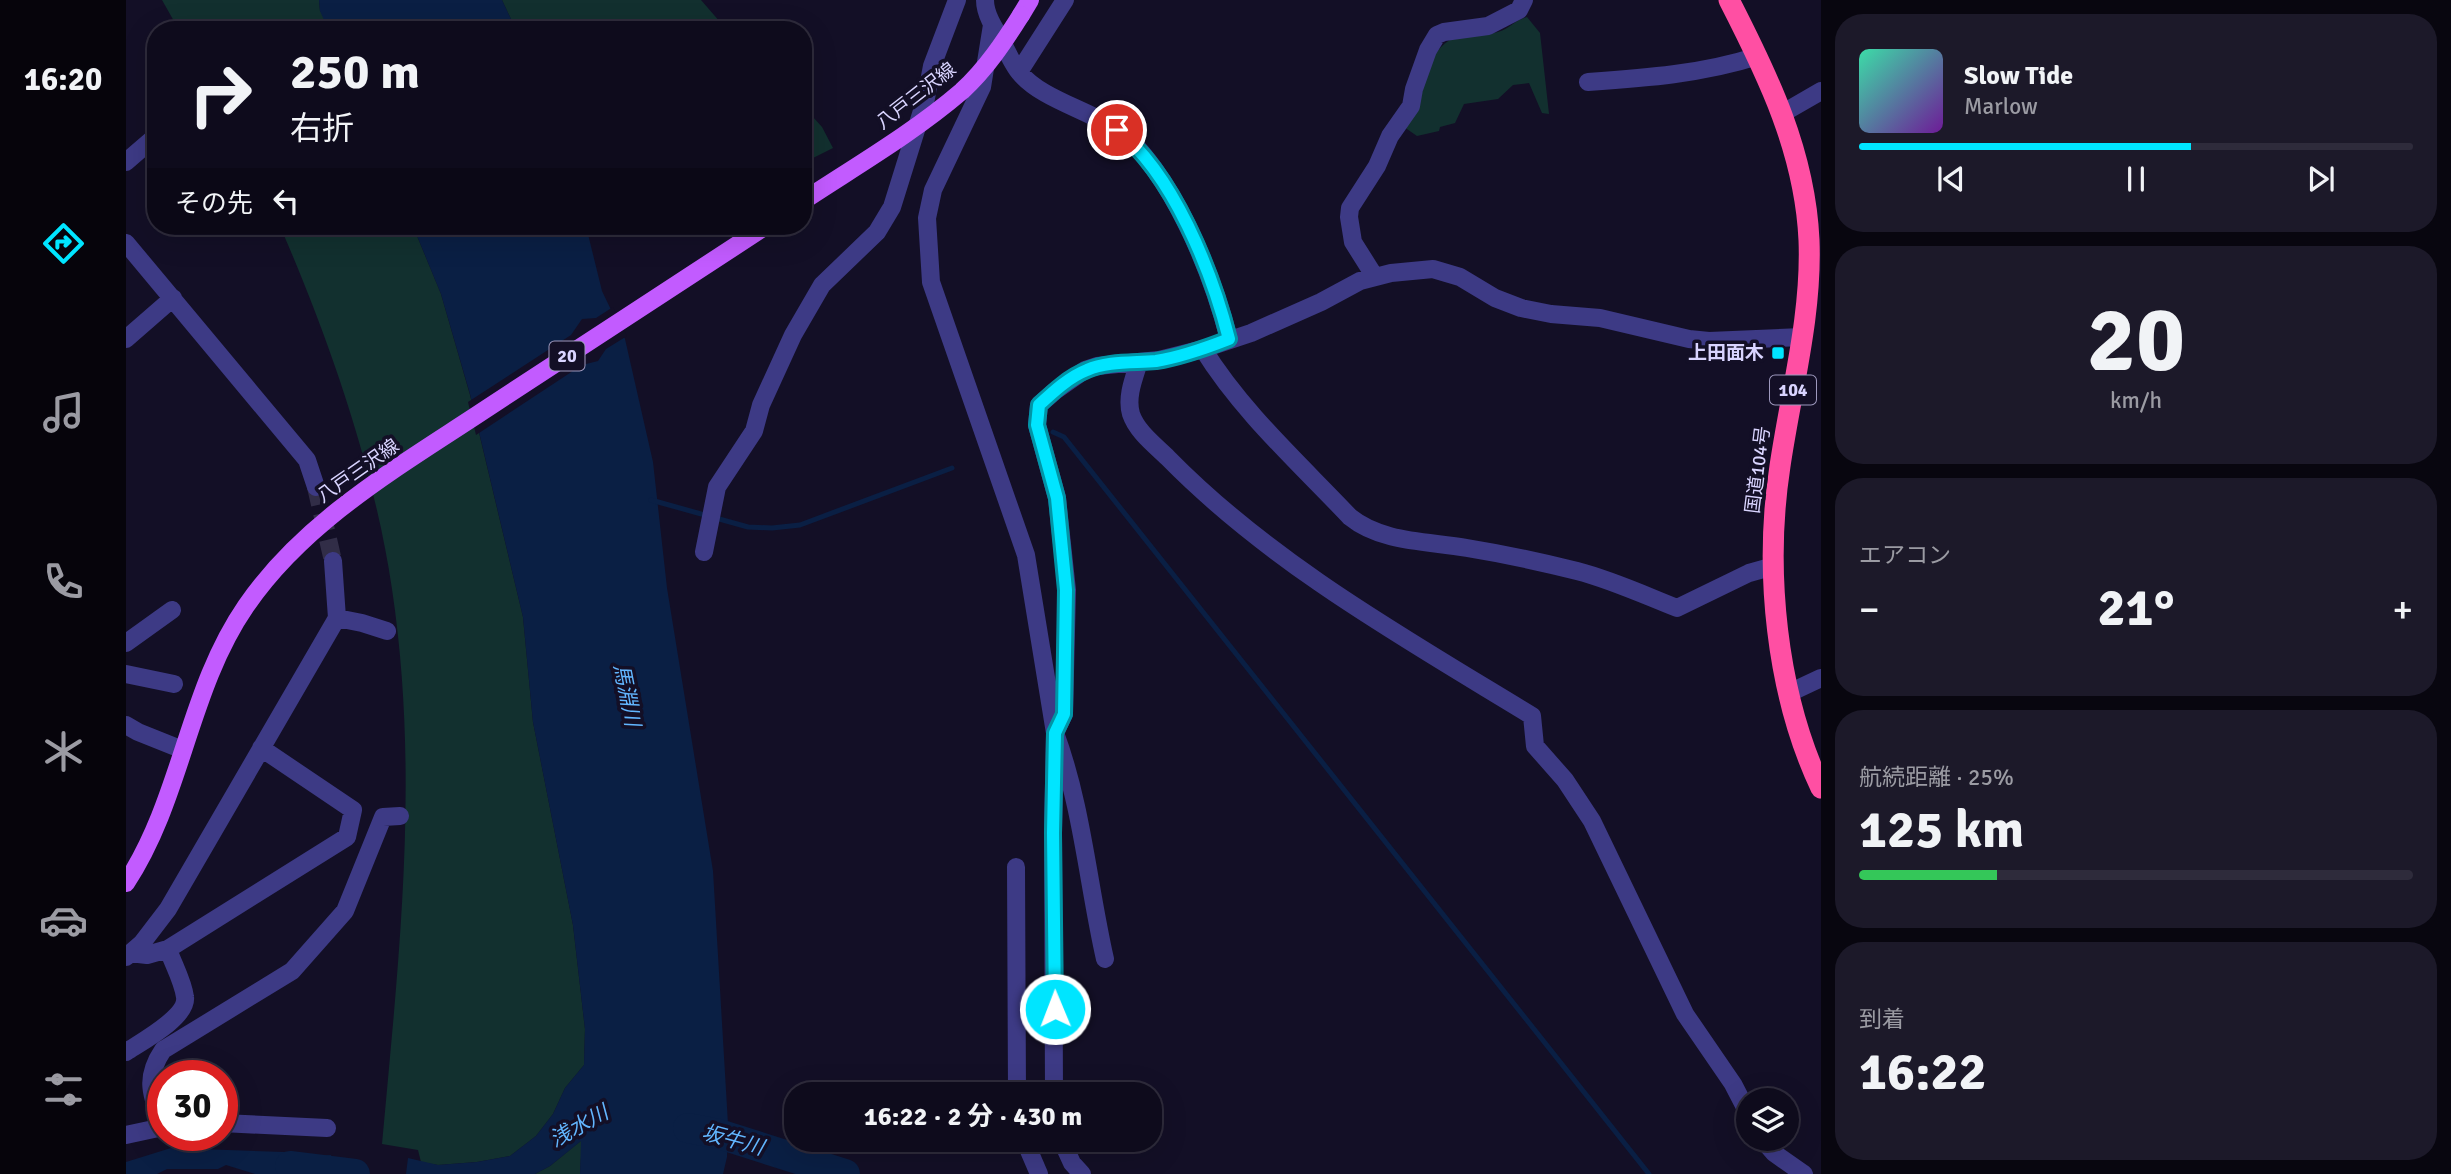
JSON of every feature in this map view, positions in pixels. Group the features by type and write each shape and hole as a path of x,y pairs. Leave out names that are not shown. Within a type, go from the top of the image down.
{"highway":[{"name":"国道104号","path":"1729,0 1783,113 1804,188 1808,226 1809,327 1780,467 1774,513 1774,566 1777,628 1789,693 1812,769 1821,788"}],"main road":[{"name":"八戸三沢線","path":"812,195 907,132 963,90 994,57 1026,8"},
{"name":"八戸三沢線","path":"126,883 158,822 224,642 270,573 297,545 328,517 369,488 752,235"}],"street":[{"path":"704,552 717,487 754,431 761,405 793,335 822,285 877,232 892,207 926,99 932,66 957,0"},
{"path":"985,0 992,25 1019,72 1036,86 1117,130 1132,142 1183,215 1223,314 1229,339"},
{"path":"1019,72 1046,34 1065,0"},
{"path":"1375,277 1353,242 1350,208 1377,166 1390,136 1411,106 1428,50 1437,35 1488,26 1518,10 1524,0"},
{"path":"992,25 982,87 933,190 927,218 927,249 931,282 1026,555 1055,733 1054,1082"},
{"path":"1588,82 1657,78 1717,68 1758,56"},
{"path":"1783,113 1821,90"},
{"path":"126,162 147,144"},
{"path":"126,243 307,460 316,487"},
{"path":"1105,959 1068,768 1055,733 1064,714 1066,590 1057,498 1037,425 1039,405 1085,370 1097,366 1159,360 1203,349 1251,333 1321,302 1360,281 1433,269 1460,277 1495,298 1521,308 1551,314 1600,318 1699,340 1809,327"},
{"path":"126,339 173,298"},
{"path":"1203,349 1218,373 1239,398 1350,517 1373,531 1393,537 1470,548 1600,577 1677,608 1749,573 1774,566"},
{"path":"1139,362 1130,398 1131,414 1139,429 1204,493 1321,584 1532,716 1535,746 1565,780 1592,821 1685,1014 1736,1090"},
{"path":"128,955 142,943 168,909 337,618 333,561"},
{"path":"126,643 172,610"},
{"path":"337,618 387,631"},
{"path":"126,674 174,684"},
{"path":"1789,693 1821,678"},
{"path":"126,725 183,750"},
{"path":"128,955 147,955 167,949 347,837 353,810 261,748"},
{"path":"156,1060 163,1050 292,971 345,911 383,817 400,816"},
{"path":"1016,867 1017,1082"},
{"path":"126,1052 175,1018 185,1006 185,997 167,949"},
{"path":"238,1125 327,1128"},
{"path":"126,1135 147,1129"},
{"path":"1772,1151 1804,1174"},
{"path":"1030,1152 1039,1174"},
{"path":"1067,1152 1082,1174"}],"green space":[{"path":"162,0 319,0 320,11 331,21 174,21"},
{"path":"502,0 701,0 719,21 639,20 512,21"},
{"path":"1527,17 1540,33 1549,114 1542,113 1529,83 1513,85 1498,99 1464,104 1455,123 1440,127 1439,131 1417,136 1404,127 1429,64 1445,43 1454,38 1498,32"},
{"path":"812,116 822,127 833,148 812,158"},
{"path":"284,235 417,235 441,294 470,395 523,617 533,722 573,925 585,1029 584,1065 565,1088 553,1114 536,1136 510,1156 438,1165 421,1162 418,1150 382,1144 404,866 405,728 400,659 392,589 374,497 348,404 316,313"},
{"path":"582,1140 580,1174 535,1174 550,1166"}],"water":[{"path":"319,0 502,0 512,21 324,21"},
{"name":"馬淵川","path":"417,235 588,235 602,291 625,339 653,462 667,588 713,871 728,1124 727,1157 723,1174 580,1174 581,1141 550,1166 535,1174 406,1174 408,1158 438,1165 510,1156 536,1136 553,1114 565,1088 584,1065 585,1029 573,925 533,722 523,617 470,394 441,294"},
{"path":"161,1151 284,1152 309,1157 331,1155 329,1174 255,1174 226,1165 218,1169 167,1169 157,1174 126,1174 126,1162"}],"pier":[{"path":"613,307 627,336 606,349 598,361 582,365 476,435 468,402 571,335 582,319 596,318"}],"waterway":[{"path":"1053,432 1064,437 1649,1174"},
{"path":"651,500 748,527 772,528 800,525 952,468"},
{"name":"坂牛川","path":"688,1128 719,1134 845,1174"},
{"name":"浅水川","path":"290,1166 355,1174"}],"tunnel":[{"path":"316,487 333,561"}],"place":[{"name":"上田面木","path":"1778,353"}],"route":[{"path":"1055,1009 1055,733 1064,714 1066,590 1057,498 1048,471 1036,415 1039,405 1085,370 1097,366 1159,360 1203,349 1229,339 1223,314 1183,215 1132,142 1117,130"}]}
